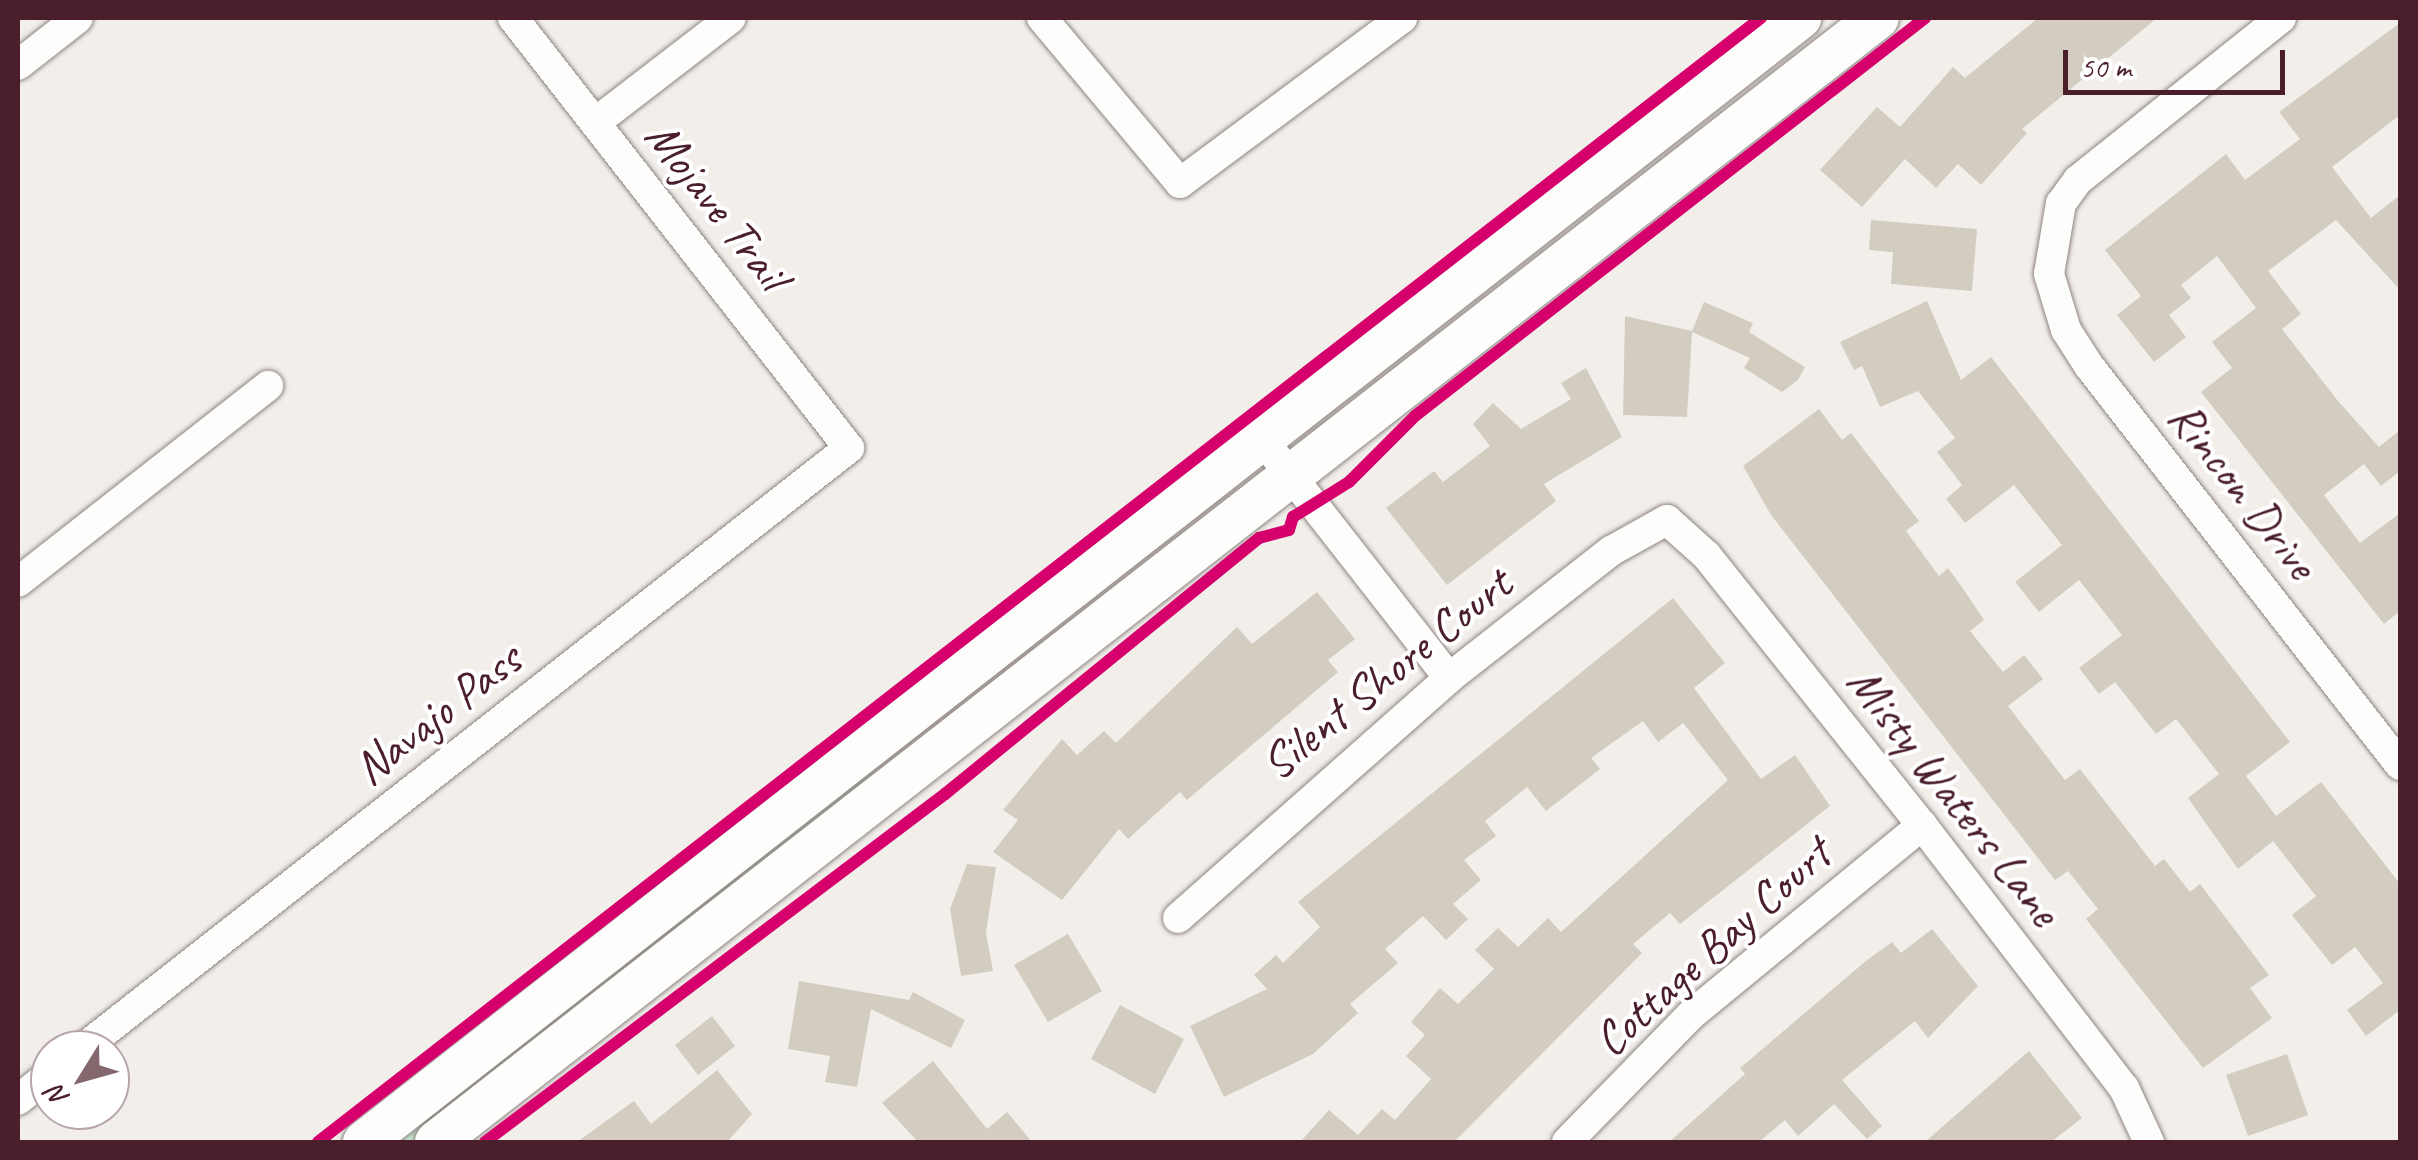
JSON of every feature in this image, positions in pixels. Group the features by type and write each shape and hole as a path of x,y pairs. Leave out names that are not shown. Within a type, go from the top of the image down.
{"street":[{"path":"18,65 78,18"},
{"name":"Mojave Trail","path":"513,18 849,448"},
{"path":"596,122 731,18"},
{"path":"1042,18 1180,182 1402,18"},
{"path":"364,1142 1260,436 1800,18"},
{"path":"436,1142 1878,18"},
{"name":"Rincon Drive","path":"2281,18 2078,180 2060,203 2047,255 2066,330 2089,366 2400,765"},
{"path":"18,582 268,386"},
{"path":"1260,436 1449,678"},
{"name":"Navajo Pass","path":"107,1030 849,448"},
{"name":"Silent Shore Court","path":"1178,918 1449,678 1611,551 1667,520"},
{"name":"Misty Waters Lane","path":"1667,520 1708,556 1922,825 2124,1088 2149,1142"},
{"path":"918,709 948,746"},
{"name":"Cottage Bay Court","path":"1567,1142 1691,1015 1922,825"}],"green space":[{"path":"878,767 857,797 415,1142 387,1142"}],"building":[{"path":"2038,18 2157,18 2022,129 2027,133 1981,185 1958,164 1936,188 1905,159 1862,207 1820,170 1877,107 1900,127 1953,67 1965,78"},
{"path":"2400,23 2400,115 2332,167 2371,218 2400,195 2400,290 2336,220 2268,271 2301,314 2282,329 2338,401 2379,447 2400,430 2400,471 2381,486 2364,464 2324,495 2360,543 2400,513 2400,611 2384,624 2201,392 2232,368 2212,342 2256,308 2217,256 2181,285 2191,298 2169,315 2186,337 2154,362 2117,315 2141,296 2105,250 2226,154 2245,180 2300,139 2279,112"},
{"path":"1871,220 1977,229 1972,291 1891,284 1893,252 1869,250"},
{"path":"1927,301 1961,380 1991,357 2290,742 2246,776 2276,816 2321,782 2400,884 2400,1010 2366,1036 2347,1010 2383,983 2355,947 2332,965 2292,915 2316,896 2273,841 2238,869 2188,798 2219,774 2176,719 2156,734 2115,682 2099,694 2079,668 2122,635 2079,580 2039,612 2015,582 2062,545 2014,485 1965,523 1946,499 1962,485 1937,452 1955,438 1918,391 1880,407 1862,366 1854,370 1840,342"},
{"path":"1704,302 1753,323 1749,332 1805,367 1798,380 1782,392 1744,368 1750,358 1692,332 1687,417 1623,415 1625,316 1692,331"},
{"path":"1586,368 1622,437 1544,484 1556,501 1447,585 1386,508 1434,471 1443,482 1490,446 1473,424 1493,403 1521,429 1571,399 1561,383"},
{"path":"1819,409 1842,440 1851,433 1919,521 1906,531 1939,576 1948,568 1962,587 1984,620 1970,631 2003,672 2024,655 2043,679 2008,706 2065,780 2080,769 2155,866 2164,859 2190,892 2200,884 2269,975 2250,988 2272,1018 2203,1068 2086,919 2098,909 2068,871 2055,880 1771,515 1743,466"},
{"path":"1317,592 1355,639 1328,660 1338,672 1187,800 1180,792 1128,839 1119,829 1062,900 993,852 1018,820 1003,810 1062,739 1077,755 1104,731 1116,743 1237,627 1252,644"},
{"path":"1673,598 1725,663 1694,688 1761,779 1795,755 1830,806 1680,924 1670,913 1633,944 1642,953 1454,1142 1300,1142 1329,1110 1358,1135 1382,1109 1395,1120 1431,1079 1406,1056 1425,1035 1411,1022 1440,988 1458,1004 1494,969 1475,950 1498,928 1518,947 1548,918 1561,932 1728,780 1683,723 1658,742 1643,721 1591,758 1600,769 1546,811 1527,787 1485,821 1496,836 1464,860 1481,880 1453,904 1468,919 1446,940 1423,916 1385,949 1398,963 1350,1004 1358,1013 1313,1054 1224,1097 1190,1026 1267,989 1254,975 1276,955 1283,963 1320,927 1298,902"},
{"path":"967,864 996,867 986,933 993,971 961,976 950,909"},
{"path":"1932,929 1978,986 1928,1038 1915,1021 1842,1080 1882,1126 1867,1139 1834,1104 1798,1136 1785,1120 1759,1142 1669,1142 1745,1074 1740,1068 1867,960 1892,942 1901,953"},
{"path":"1068,934 1102,991 1048,1022 1014,965"},
{"path":"799,981 909,1000 913,992 965,1020 951,1048 871,1009 857,1087 825,1082 830,1056 788,1049"},
{"path":"1120,1005 1184,1039 1155,1094 1091,1059"},
{"path":"712,1016 735,1046 698,1075 675,1045"},
{"path":"2029,1051 2082,1118 2051,1142 1925,1142"},
{"path":"2287,1054 2308,1115 2248,1136 2226,1075"},
{"path":"933,1061 987,1129 1007,1112 1032,1142 918,1142 882,1103"},
{"path":"717,1070 752,1114 727,1142 577,1142 634,1101 651,1124"}],"cycle path":[{"path":"318,1142 1761,18"},
{"path":"485,1142 945,794 1259,538 1289,530 1293,517 1349,482 1415,416 1925,18"}]}
